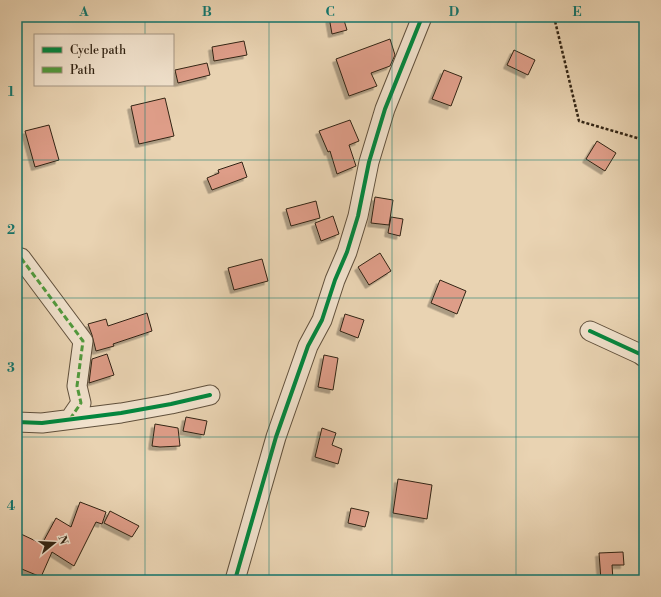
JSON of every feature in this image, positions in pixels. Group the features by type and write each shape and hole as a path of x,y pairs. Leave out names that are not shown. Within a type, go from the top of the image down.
{"street":[{"path":"235,580 276,437 308,346 322,320 347,252 358,216 369,162 385,109 422,17"},
{"path":"21,258 83,341 77,386 81,403 70,419"},
{"path":"590,331 644,357"},
{"path":"17,422 42,423 121,413 210,395"}],"path":[{"path":"557,17 555,21 579,121 644,140"},
{"path":"371,579 396,580"}],"building":[{"path":"329,17 343,17 347,30 332,34"},
{"path":"390,39 395,55 390,66 371,73 377,86 349,96 336,59"},
{"path":"244,41 247,55 214,61 212,47"},
{"path":"514,50 535,60 528,75 507,65"},
{"path":"207,63 210,75 178,83 175,70"},
{"path":"444,70 462,77 451,106 432,99"},
{"path":"165,98 174,136 139,144 131,106"},
{"path":"350,120 359,141 349,145 356,166 337,174 330,151 328,152 319,131"},
{"path":"49,125 59,160 35,167 25,131"},
{"path":"597,141 616,153 605,171 586,159"},
{"path":"242,162 247,177 212,190 207,178 219,173 218,170"},
{"path":"375,197 393,200 389,225 371,223"},
{"path":"316,201 320,218 291,226 286,209"},
{"path":"333,216 339,234 321,241 315,223"},
{"path":"391,217 403,219 400,236 388,233"},
{"path":"380,253 391,271 369,285 358,267"},
{"path":"262,259 268,281 234,290 228,268"},
{"path":"440,280 466,291 457,314 431,303"},
{"path":"147,313 152,331 113,344 114,346 96,351 88,324 106,319 108,326"},
{"path":"345,314 364,320 358,338 340,331"},
{"path":"107,354 114,375 89,383 92,359"},
{"path":"324,355 338,358 333,390 318,387"},
{"path":"186,417 207,421 204,435 183,431"},
{"path":"155,424 178,428 180,446 152,446"},
{"path":"322,428 336,433 332,445 342,449 338,464 315,457"},
{"path":"398,479 432,485 427,519 393,513"},
{"path":"80,502 106,512 102,524 96,522 74,566 52,552 41,577 17,567 17,543 21,534 42,544 56,518 71,527"},
{"path":"351,508 369,512 365,527 348,523"},
{"path":"110,511 139,526 132,537 104,523"},
{"path":"623,552 624,565 612,565 613,580 601,580 599,553"}],"marked path":[{"path":"21,258 83,341 77,386 81,403 70,419"}],"cycle path":[{"path":"235,580 276,437 308,346 322,320 335,280 347,252 358,216 369,162 385,109 422,17"},
{"path":"590,331 644,357"},
{"path":"17,422 42,423 121,413 210,395"}]}
